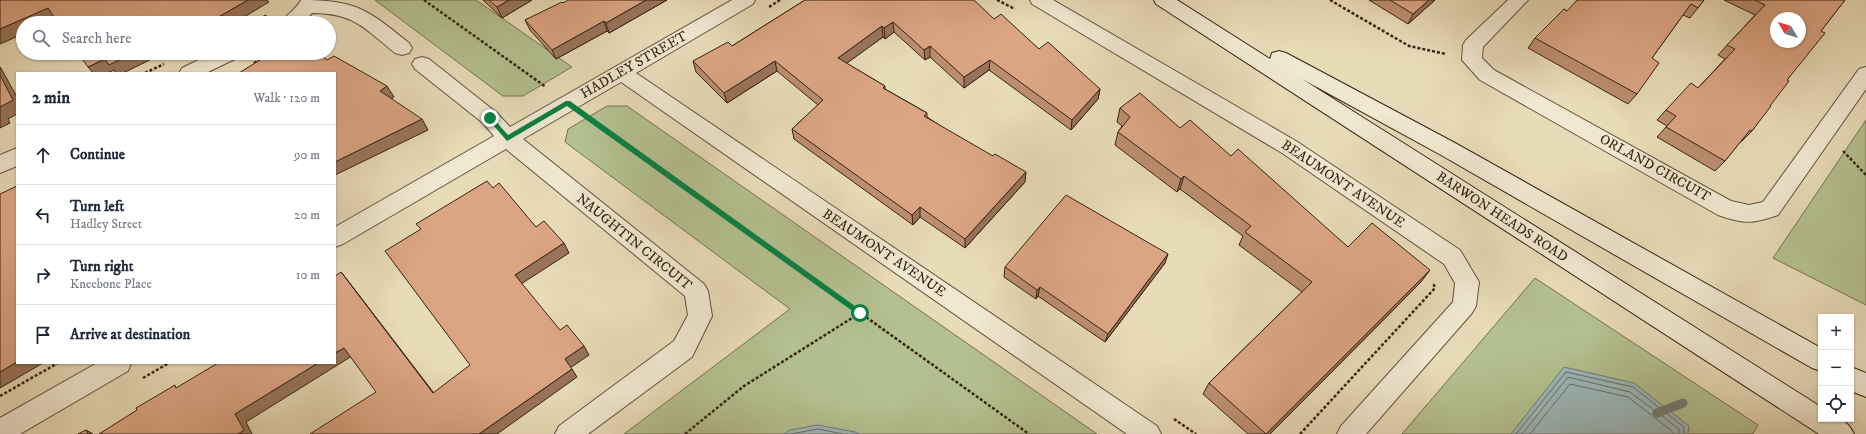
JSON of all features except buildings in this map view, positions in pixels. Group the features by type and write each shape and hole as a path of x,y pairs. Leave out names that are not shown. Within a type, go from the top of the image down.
{"street":[{"name":"HADLEY STREET","path":"336,237 746,0"},
{"name":"BEAUMONT AVENUE","path":"1039,0 1289,147 1452,257 1467,282 1464,306 1350,434"},
{"name":"BARWON HEADS ROAD","path":"1163,0 1841,434"},
{"name":"BARWON HEADS ROAD","path":"1168,0 1448,149 1818,358"},
{"path":"1472,60 1473,45 1519,0"},
{"path":"299,16 309,3 342,9 363,17 402,48"},
{"path":"191,72 216,60"},
{"name":"ORLAND CIRCUIT","path":"1472,60 1486,75 1726,208 1749,214 1770,209 1866,74"},
{"name":"NAUGHTIN CIRCUIT","path":"422,64 490,118 507,138 696,291 700,316 683,349 568,434"},
{"name":"BEAUMONT AVENUE","path":"621,72 1148,434"},
{"path":"0,165 16,157"},
{"path":"0,432 117,364"},
{"path":"1854,380 1866,386"}],"path":[{"path":"424,0 1029,434"},
{"path":"767,8 780,0"},
{"path":"997,0 1017,10"},
{"path":"1330,0 1409,46 1472,60"},
{"path":"1826,132 1866,175"},
{"path":"1300,434 1435,288 1432,280"},
{"path":"685,434 744,386 860,313"},
{"path":"0,396 56,364"},
{"path":"1170,416 1196,434"}],"green space":[{"path":"375,0 476,0 572,67 523,96 503,96"},
{"path":"607,106 627,106 1097,434 624,434 790,309 565,142 568,129"},
{"path":"1866,120 1866,305 1773,258"},
{"path":"1535,278 1758,425 1753,434 1402,434"}],"water":[{"path":"1564,367 1634,383 1689,426 1688,434 1511,434"},
{"path":"818,425 860,434 784,434 790,430"}],"waterway":[{"path":"1657,413 1683,403"}],"route":[{"path":"490,118 507,138 568,103 860,313"}]}
